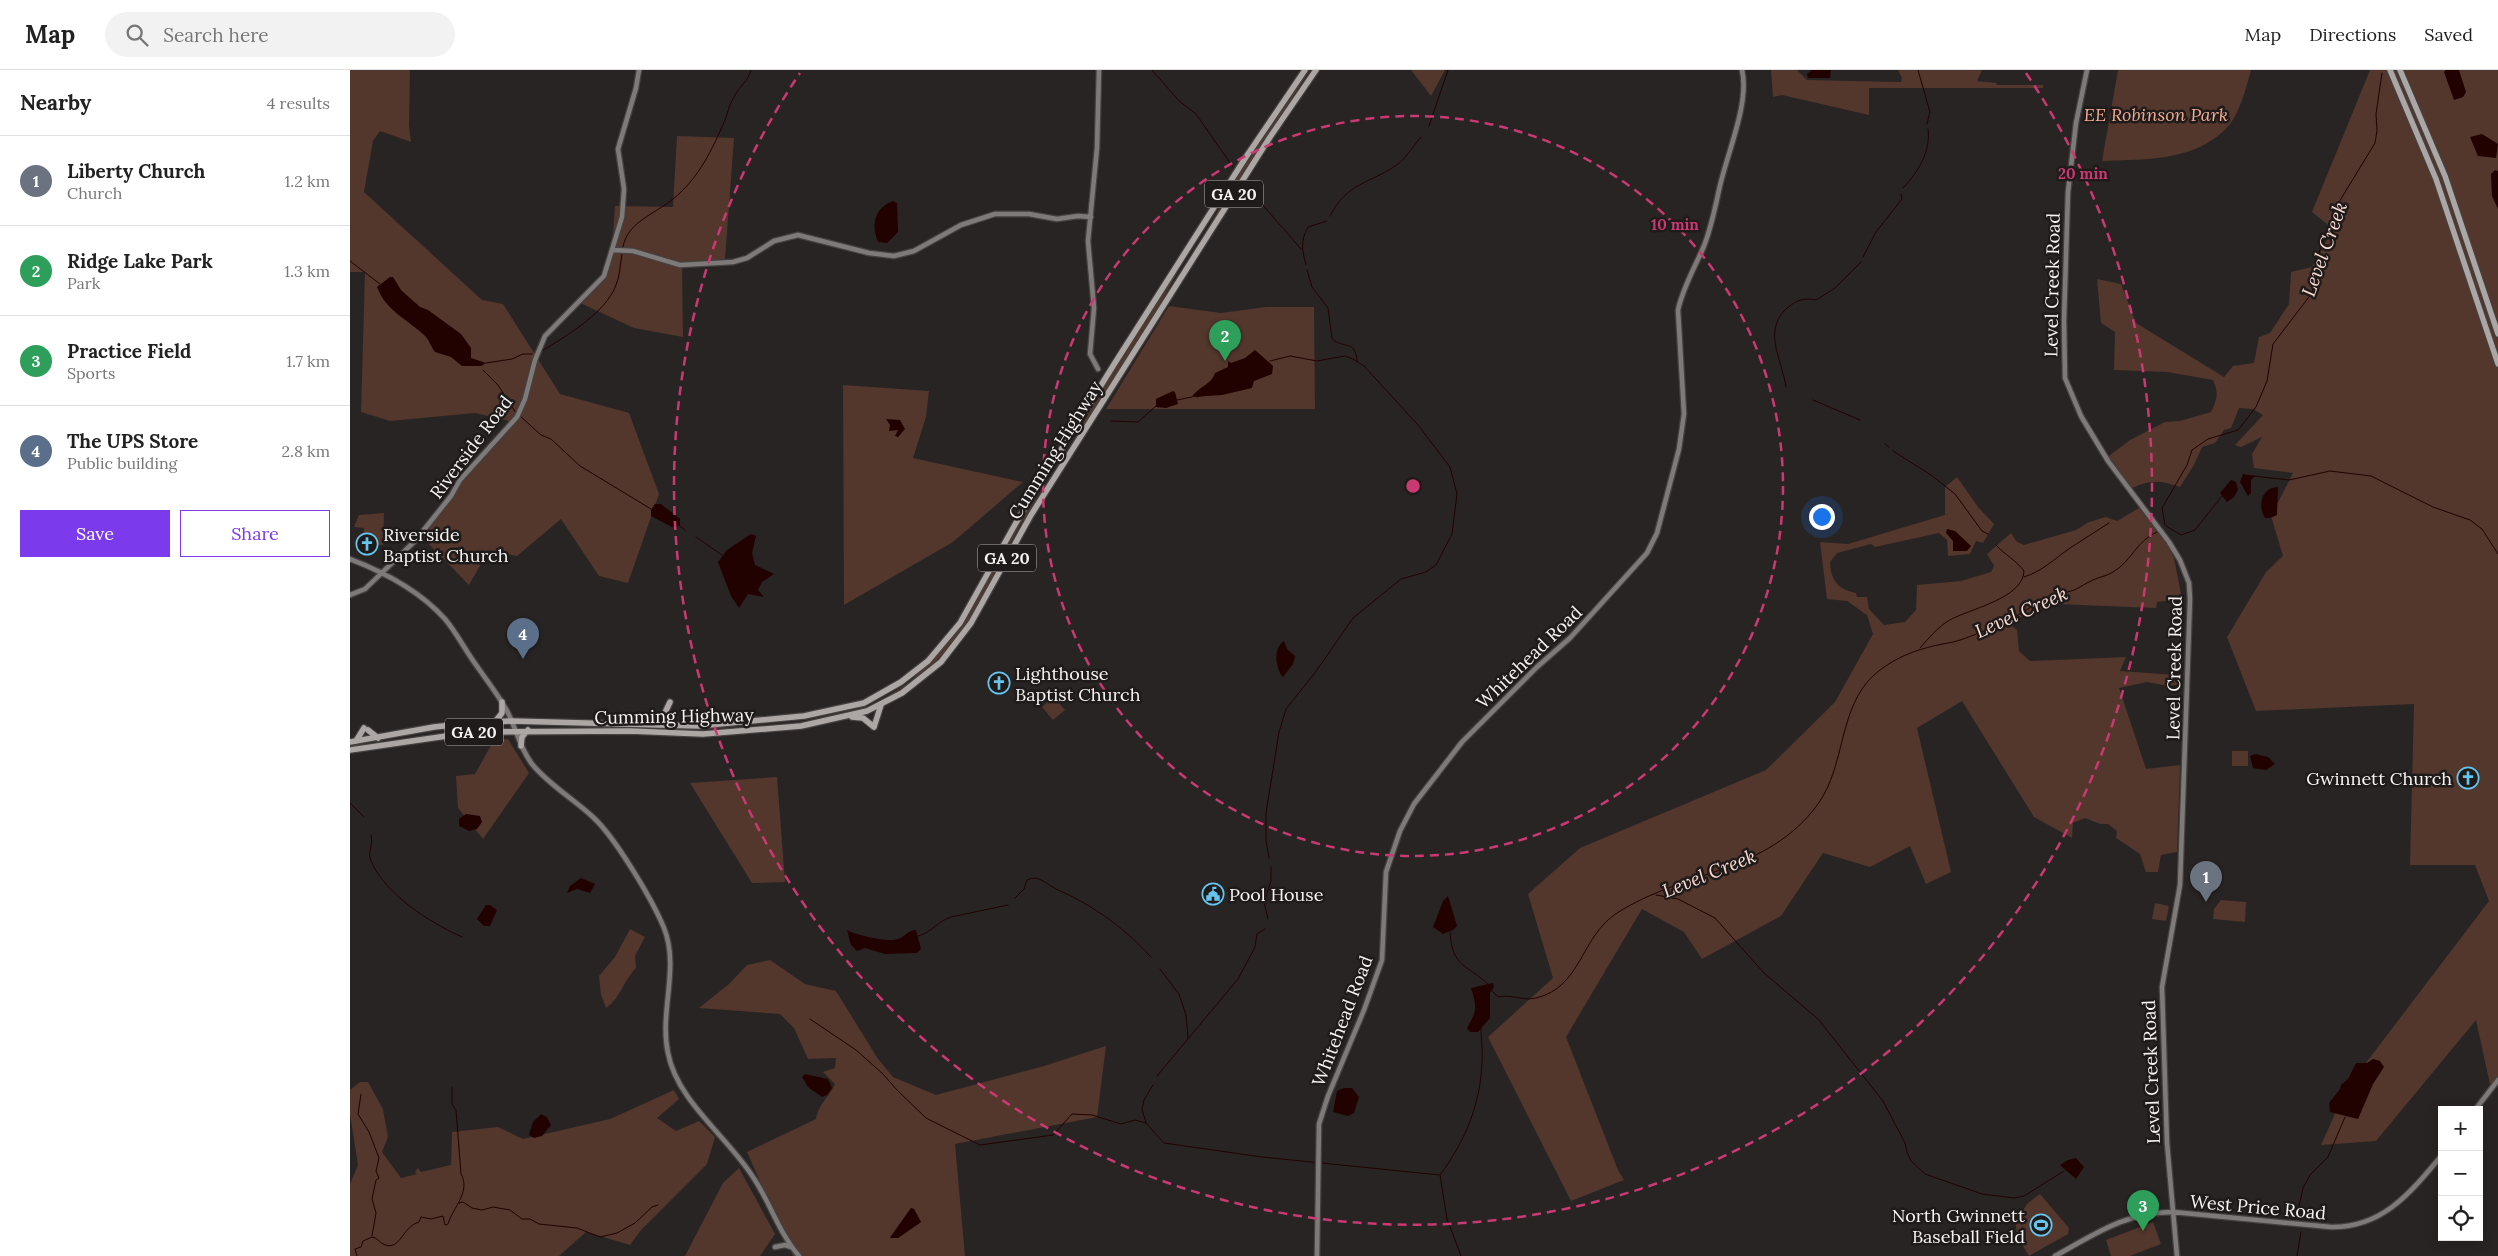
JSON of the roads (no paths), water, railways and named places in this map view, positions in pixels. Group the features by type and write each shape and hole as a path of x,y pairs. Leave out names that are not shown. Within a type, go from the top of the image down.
{"highway":[{"name":"Cumming Highway","path":"353,742 434,727 511,721 698,726 730,724 833,711 864,703 886,691 928,661 960,623 1018,521 1118,358 1246,157 1305,70"},
{"name":"Cumming Highway","path":"350,750 454,733 528,730 703,734 801,726 847,717 881,705 902,693 930,671 962,636 1031,515 1275,130 1316,70"},
{"path":"2390,70 2436,179 2498,364"},
{"path":"2400,70 2445,176 2498,334"},
{"path":"495,722 502,713 502,702"},
{"path":"652,724 663,717 670,702"},
{"path":"847,717 863,718 874,727 881,705"},
{"path":"353,742 366,729 378,738"},
{"path":"521,746 522,737 528,730"}],"street":[{"name":"Riverside Road","path":"350,595 365,589 426,530 451,496 460,480 516,417 525,399 535,360 545,336 604,276 622,217 624,202 618,149 636,88 639,70"},
{"path":"1098,369 1092,360 1090,351 1094,308 1088,241 1097,148 1099,70"},
{"name":"Whitehead Road","path":"1317,1256 1320,1168 1319,1124 1322,1112 1382,960 1386,872 1400,831 1414,804 1462,742 1537,667 1570,638 1639,564 1656,533 1679,449 1684,414 1678,310 1682,294 1704,244 1716,208 1741,102 1744,84 1742,70"},
{"name":"Level Creek Road","path":"2086,70 2076,123 2068,192 2064,320 2065,378 2081,416 2108,461 2169,542 2187,576 2189,591 2180,885 2162,987 2165,1092 2177,1256"},
{"path":"612,250 633,251 680,266 733,262 747,258 774,241 798,235 869,253 894,256 914,251 961,225 995,214 1029,214 1057,219 1078,216 1090,217"},
{"path":"350,559 382,573 424,600 445,620 502,702 521,746 542,774 589,813 607,832 660,920 667,938 670,958 666,1037 672,1070 688,1097 732,1147 754,1178 798,1256"},
{"path":"2478,1106 2498,1080"},
{"name":"West Price Road","path":"2055,1256 2132,1217 2147,1213 2173,1212 2331,1228 2356,1226 2380,1216 2398,1203 2438,1159"},
{"path":"776,1247 785,1245 792,1248"}],"waterway":[{"path":"623,247 630,231 643,219 673,199 697,173 715,142 733,98 746,81 751,70"},
{"path":"1152,70 1179,101 1196,114 1233,167"},
{"path":"1429,126 1448,70"},
{"path":"1918,70 1930,112 1927,124"},
{"name":"Level Creek","path":"2165,525 2162,508 2187,465 2192,450 2208,439 2238,430 2256,407 2267,381 2273,344 2312,293 2320,250 2336,207 2375,143 2377,131 2376,114 2382,73"},
{"path":"1903,188 1914,175 1925,154 1928,129"},
{"path":"1330,216 1344,196 1398,164 1421,137"},
{"path":"1247,187 1301,249"},
{"path":"1863,257 1876,232 1902,199 1901,194"},
{"path":"1306,265 1302,246 1305,232 1308,227 1327,221"},
{"path":"540,352 584,323 603,305 611,295 617,282 622,254"},
{"path":"350,261 380,284"},
{"path":"1786,387 1775,344 1777,323 1782,314 1797,301 1806,299 1816,300 1835,288 1861,262"},
{"path":"1307,270 1312,287 1328,308 1332,339 1352,347 1357,361"},
{"path":"486,363 512,359 523,354 532,354"},
{"path":"1269,858 1266,841 1266,813 1279,732 1286,709 1317,670 1353,618 1401,579 1426,572 1436,565 1452,534 1457,494 1450,467 1418,425 1364,366 1345,356 1317,361 1290,356 1270,361"},
{"path":"483,370 498,385 516,413"},
{"path":"1197,397 1204,395"},
{"path":"1177,400 1192,397"},
{"path":"1813,400 1860,420"},
{"path":"1111,421 1138,422 1156,406"},
{"path":"520,416 541,435 551,439 580,466 651,509"},
{"path":"1885,444 1889,447"},
{"path":"1893,451 1931,475 1955,494 1982,531 1988,534"},
{"path":"2253,476 2289,480 2330,471 2371,476 2433,507 2470,520 2482,529 2498,554"},
{"path":"2166,526 2181,535 2195,530 2222,496"},
{"path":"2024,577 2043,568 2109,523"},
{"path":"680,526 685,530"},
{"name":"Level Creek","path":"1490,989 1498,997 1508,996 1527,999 1536,998 1551,992 1572,973 1595,935 1617,913 1643,899 1750,858 1774,845 1797,827 1818,804 1827,789 1834,772 1854,704 1862,688 1882,668 1918,650 1958,641 1996,627 2049,597 2074,590 2111,573 2125,563 2144,540 2157,532"},
{"path":"696,537 722,555"},
{"path":"1920,648 1948,621 2005,596 2015,589 2021,581 2024,571 1996,545"},
{"path":"350,803 364,817"},
{"path":"371,835 370,858 387,885 410,906 436,924 462,937"},
{"path":"1268,919 1264,902 1271,881 1271,867"},
{"path":"1015,898 1024,889 1027,880 1039,879 1096,910 1120,927 1151,957"},
{"path":"1656,895 1678,899 1715,918 1764,973 1818,1019 1883,1101 1905,1143 1911,1161 1925,1174 1982,1194 2014,1198 2024,1196 2064,1171"},
{"path":"918,936 951,917 1008,905"},
{"path":"1157,1076 1238,979 1255,947 1257,934 1265,929"},
{"path":"1450,932 1451,944 1457,959 1489,985"},
{"path":"1160,969 1179,994 1186,1015 1188,1038"},
{"path":"810,1019 856,1050 883,1074 926,1118 980,1145 1053,1135 1072,1114 1092,1115 1121,1124 1135,1120 1146,1123"},
{"name":"Level Creek","path":"1461,1256 1447,1219 1440,1175 1464,1136 1478,1094 1482,1063 1481,1028"},
{"path":"1153,1085 1144,1100 1142,1109 1146,1123 1164,1143 1262,1157 1440,1175"},
{"path":"357,1256 355,1249 361,1247 363,1241 372,1237 385,1245 395,1244 409,1228 419,1222 421,1217 431,1219 443,1216 445,1225 448,1224 464,1187 461,1174 456,1110 452,1104 452,1087"},
{"path":"361,1094 358,1114 369,1132 379,1158 376,1171 379,1178 376,1180 372,1199 376,1213 372,1236"},
{"path":"2299,1219 2299,1206 2303,1188 2310,1175 2328,1157 2345,1117"},
{"path":"459,1203 463,1202 472,1208 482,1210 493,1207 510,1210 522,1219 530,1219 539,1224 577,1228 600,1237 617,1233 635,1223 652,1207 658,1205"},
{"path":"2297,1256 2301,1232"}],"place":[{"name":"Ridge Lake Park","path":"1225,361"},
{"name":"Riverside Baptist Church","path":"367,544"},
{"name":"The UPS Store","path":"523,659"},
{"name":"Lighthouse Baptist Church","path":"999,683"},
{"name":"Gwinnett Church","path":"2468,778"},
{"name":"Pool House","path":"1213,894"},
{"name":"Liberty Church","path":"2206,902"},
{"name":"North Gwinnett Baseball Field","path":"2041,1225"},
{"name":"Practice Field","path":"2143,1231"}],"park label":[{"name":"EE Robinson Park","path":"2156,114"}]}
